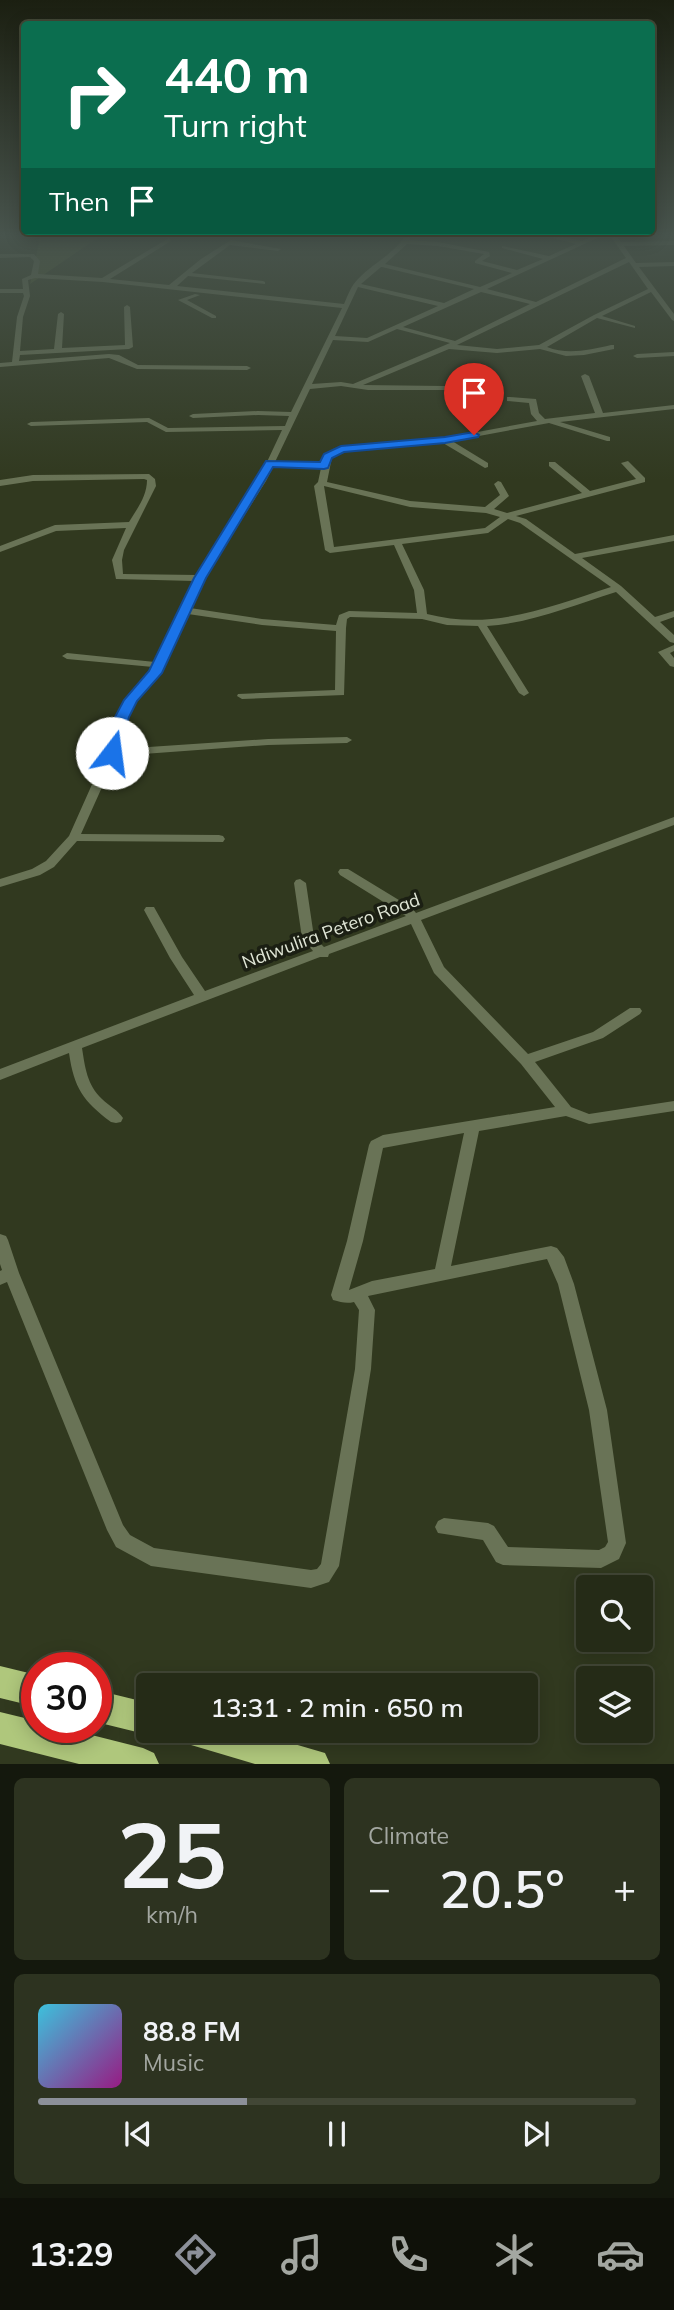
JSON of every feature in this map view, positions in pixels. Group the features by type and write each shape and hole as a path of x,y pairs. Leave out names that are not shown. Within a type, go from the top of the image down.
{"highway":[{"path":"0,1682 21,1687"},
{"path":"112,1710 136,1716"},
{"path":"0,1728 143,1764"},
{"path":"236,1743 314,1764"}],"street":[{"path":"15,364 21,315"},
{"path":"58,349 61,315"},
{"path":"16,353 58,349 129,348 127,315"},
{"path":"0,883 36,872 50,864 74,837 112,753 127,708 159,665 200,578 262,481 342,315"},
{"path":"332,338 368,340 421,315"},
{"path":"354,386 452,345 514,315"},
{"path":"396,327 452,345 497,351 541,347 596,316 633,327"},
{"path":"541,347 554,354 597,351 611,347"},
{"path":"597,351 605,361"},
{"path":"637,356 674,354"},
{"path":"0,365 109,356 137,367 247,368"},
{"path":"584,376 600,415"},
{"path":"307,387 444,388"},
{"path":"510,399 533,401 535,414 546,421 607,439"},
{"path":"625,463 642,480 506,516 488,530 330,550 318,486 328,456 341,449 445,440 546,421 674,407"},
{"path":"193,416 293,414"},
{"path":"31,424 149,420 166,430 286,428"},
{"path":"445,440 485,465"},
{"path":"270,464 324,466"},
{"path":"552,464 589,494"},
{"path":"0,483 33,478 146,476 151,479 153,486 130,525 117,560 119,577 200,578"},
{"path":"321,483 410,503 487,510 530,525 618,588 674,640"},
{"path":"487,510 505,496 498,484"},
{"path":"0,549 55,528 130,525"},
{"path":"573,557 674,538"},
{"path":"397,542 419,590 422,616"},
{"path":"242,695 340,693 342,617 349,614 422,616 454,625 482,625 554,609 618,588"},
{"path":"184,610 258,623 341,628"},
{"path":"653,621 674,614"},
{"path":"482,625 524,693"},
{"path":"674,648 663,652 674,664"},
{"path":"67,656 159,665"},
{"path":"112,753 268,742 347,740"},
{"name":"Ndiwulira Petero Road","path":"0,1075 202,996 323,954 674,821"},
{"path":"74,837 219,839"},
{"path":"344,872 396,902 415,919 439,971 526,1060 566,1111"},
{"path":"300,883 308,939 323,954"},
{"path":"150,910 176,958 202,996"},
{"path":"526,1060 598,1035 635,1011"},
{"path":"75,1045 80,1079 91,1100 116,1118"},
{"path":"444,1527 488,1532 503,1556 601,1559 612,1553 617,1543 598,1410 558,1262 551,1252 372,1288 358,1294 342,1297 339,1295 355,1241 376,1145 383,1141 566,1111 589,1119 674,1105"},
{"path":"441,1276 473,1126"},
{"path":"0,1240 6,1275 117,1530 123,1541 152,1557 311,1580 321,1578 327,1573 363,1368 367,1310 358,1294"}],"route":[{"path":"112,753 122,717 131,700 155,673 200,578 270,464 324,466 328,456 341,449 474,435"}]}
